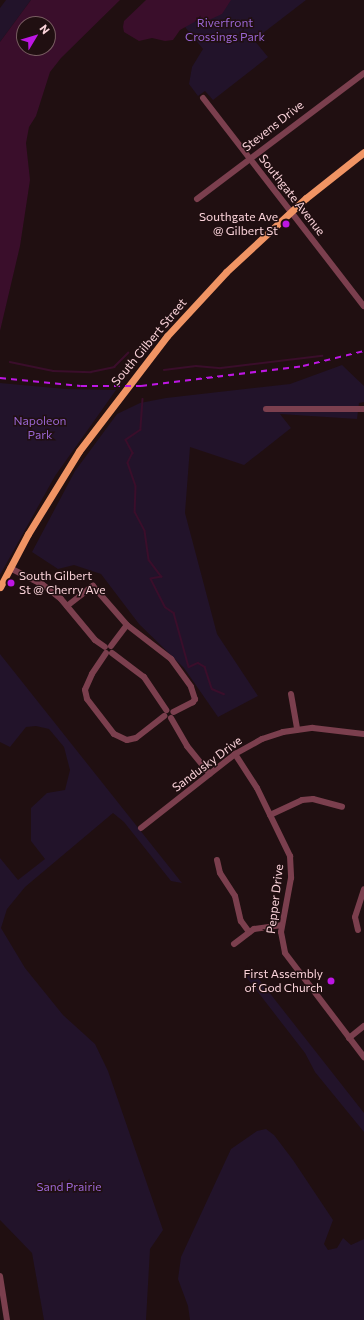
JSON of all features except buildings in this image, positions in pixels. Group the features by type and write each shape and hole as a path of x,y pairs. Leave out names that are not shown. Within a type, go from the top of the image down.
{"main road":[{"name":"South Gilbert Street","path":"0,587 59,482 131,381 211,287 291,212 364,152"}],"street":[{"name":"Stevens Drive","path":"197,199 364,72"},
{"name":"Southgate Avenue","path":"203,98 364,306"},
{"path":"266,409 364,409"},
{"path":"10,568 42,584 67,606 95,640 144,677 169,714 187,746 210,774"},
{"path":"67,606 93,586 127,625 157,645 171,659 194,694 194,702 169,714 136,738 127,740 114,734 87,698 85,690 92,674 127,625"},
{"path":"291,694 297,729"},
{"name":"Sandusky Drive","path":"141,828 235,754 267,737 297,729 327,729 364,734"},
{"name":"Pepper Drive","path":"235,754 288,849 292,863 281,940 288,959 364,1057"},
{"path":"270,815 302,800 313,799 342,807"},
{"path":"217,860 220,873 235,896 241,921 249,932"},
{"path":"358,930 355,917 364,889"},
{"path":"234,944 249,932 262,927 282,925"},
{"path":"349,1038 364,1026"},
{"path":"0,1276 7,1320"}],"green space":[{"path":"6,0 31,0 19,16 16,16 16,20 0,42 0,8"},
{"name":"Riverfront Crossings Park","path":"163,0 306,0 254,40 268,57 213,100 205,91 198,96 189,84 192,67 203,49"},
{"path":"342,365 364,386 364,402 359,403 357,419 280,414 291,428 244,465 190,447 185,513 217,634 258,696 218,717 184,668 139,624 101,574 74,565 58,569 32,552 75,471 117,414 140,403 166,398 290,384"},
{"name":"Napoleon Park","path":"0,383 66,389 116,390 55,476 0,575"},
{"name":"Sand Prairie","path":"0,654 182,883 171,881 124,822 113,813 25,887 7,909 1,928 25,968 63,1015 95,1044 108,1071 163,1230 150,1249 146,1320 44,1320 32,1253 0,1220 0,858 18,880 45,859 31,841 31,808 47,793 65,790 70,770 64,747 49,729 36,726 26,727 10,747 0,742"},
{"path":"250,968 364,1113 364,1132 315,1072 305,1053 247,978"},
{"path":"266,1129 274,1135 293,1160 333,1220 324,1244 328,1250 337,1248 343,1238 351,1245 364,1239 364,1320 190,1320 188,1306 178,1279 181,1257 231,1149 257,1131"}],"shaded area":[{"path":"31,0 120,0 61,58 50,72 36,116 29,127 26,143 30,180 20,246 0,331 0,42 16,20 16,56 56,56 56,16 19,16"},
{"path":"146,0 231,0 222,14 209,20 198,20 180,30 173,40 165,41 152,38 139,41 124,32 124,21"}],"waterway":[{"path":"10,362 53,371 91,372 114,367 128,353"},
{"path":"164,370 196,366 221,368 322,356"},
{"path":"143,399 141,430 126,440 133,453 128,463 136,486 135,512 145,531 149,560 162,577 151,579 165,607 174,613 189,667 198,663 205,667 212,689 224,694"}],"railway":[{"path":"0,378 81,386 141,386 303,366 364,351"}],"place":[{"name":"Southgate Ave @ Gilbert St","path":"286,224"},
{"name":"South Gilbert St @ Cherry Ave","path":"11,583"},
{"name":"First Assembly of God Church","path":"331,981"}]}
